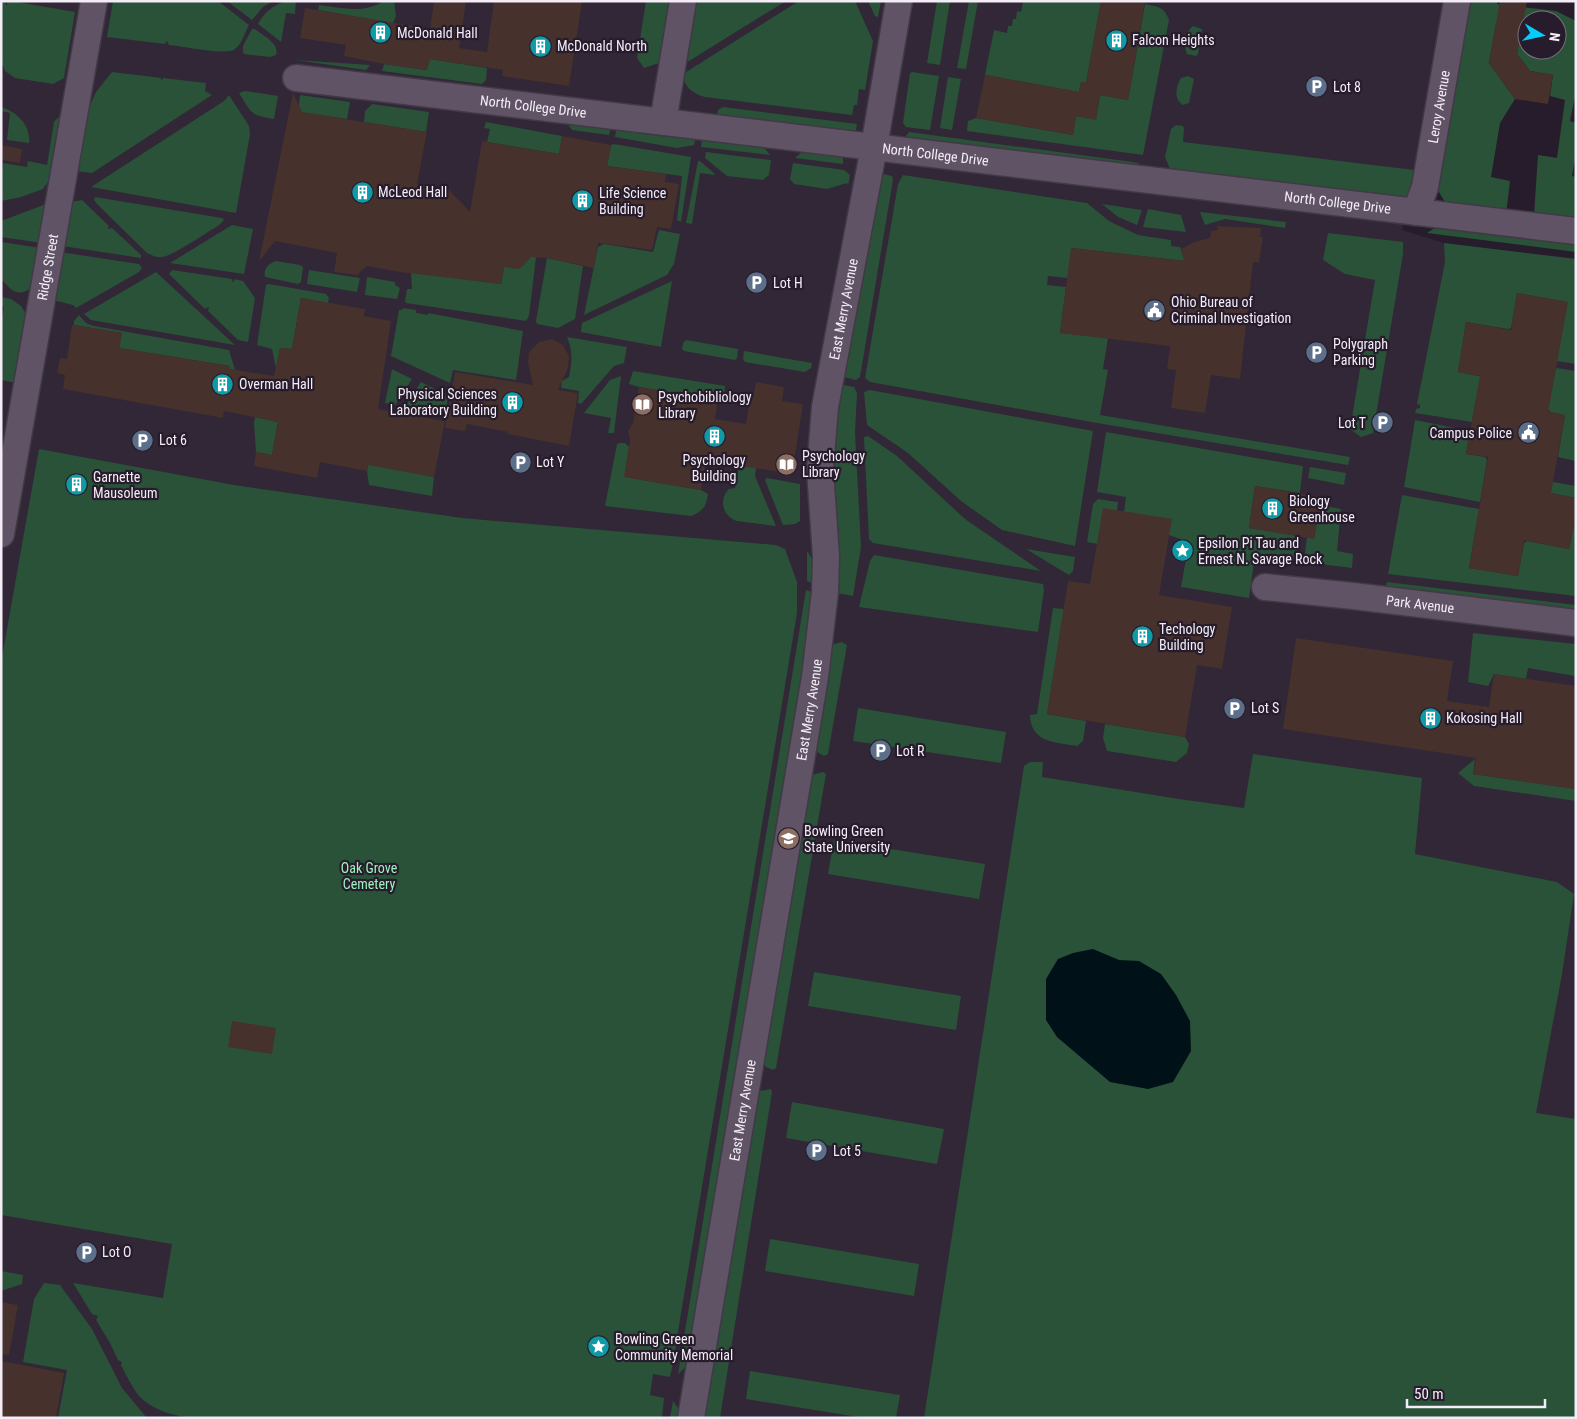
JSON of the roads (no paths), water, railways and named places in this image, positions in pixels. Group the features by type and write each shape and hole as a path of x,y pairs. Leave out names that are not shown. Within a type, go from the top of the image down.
{"street":[{"name":"Ridge Street","path":"1,534 94,1"},
{"path":"663,122 683,1"},
{"name":"East Merry Avenue","path":"691,1418 815,677 825,592 826,556 820,470 825,407 874,147 899,1"},
{"name":"Leroy Avenue","path":"1416,212 1425,187 1457,1"},
{"name":"North College Drive","path":"296,78 1576,231"},
{"name":"Park Avenue","path":"1264,587 1576,623"}],"place":[{"name":"McDonald Hall","path":"381,33"},
{"name":"Falcon Heights","path":"1116,40"},
{"name":"McDonald North","path":"541,46"},
{"name":"Lot 8","path":"1317,87"},
{"name":"McLeod Hall","path":"362,192"},
{"name":"Life Science Building","path":"583,201"},
{"name":"Lot H","path":"757,283"},
{"name":"Ohio Bureau of Criminal Investigation","path":"1155,310"},
{"name":"Polygraph Parking","path":"1317,352"},
{"name":"Overman Hall","path":"223,384"},
{"name":"Physical Sciences Laboratory Building","path":"513,402"},
{"name":"Psychobibliology Library","path":"642,405"},
{"name":"Lot T","path":"1382,423"},
{"name":"Campus Police","path":"1528,433"},
{"name":"Psychology Building","path":"714,437"},
{"name":"Lot 6","path":"143,440"},
{"name":"Lot Y","path":"520,462"},
{"name":"Psychology Library","path":"786,464"},
{"name":"Garnette Mausoleum","path":"77,485"},
{"name":"Biology Greenhouse","path":"1273,509"},
{"name":"Epsilon Pi Tau and Ernest N. Savage Rock","path":"1182,551"},
{"name":"Techology Building","path":"1143,637"},
{"name":"Lot S","path":"1235,708"},
{"name":"Kokosing Hall","path":"1430,718"},
{"name":"Lot R","path":"880,751"},
{"name":"Bowling Green State University","path":"788,839"},
{"name":"Lot 5","path":"817,1151"},
{"name":"Lot O","path":"86,1252"},
{"name":"Bowling Green Community Memorial","path":"599,1347"}],"park label":[{"name":"Oak Grove Cemetery","path":"369,876"}]}
